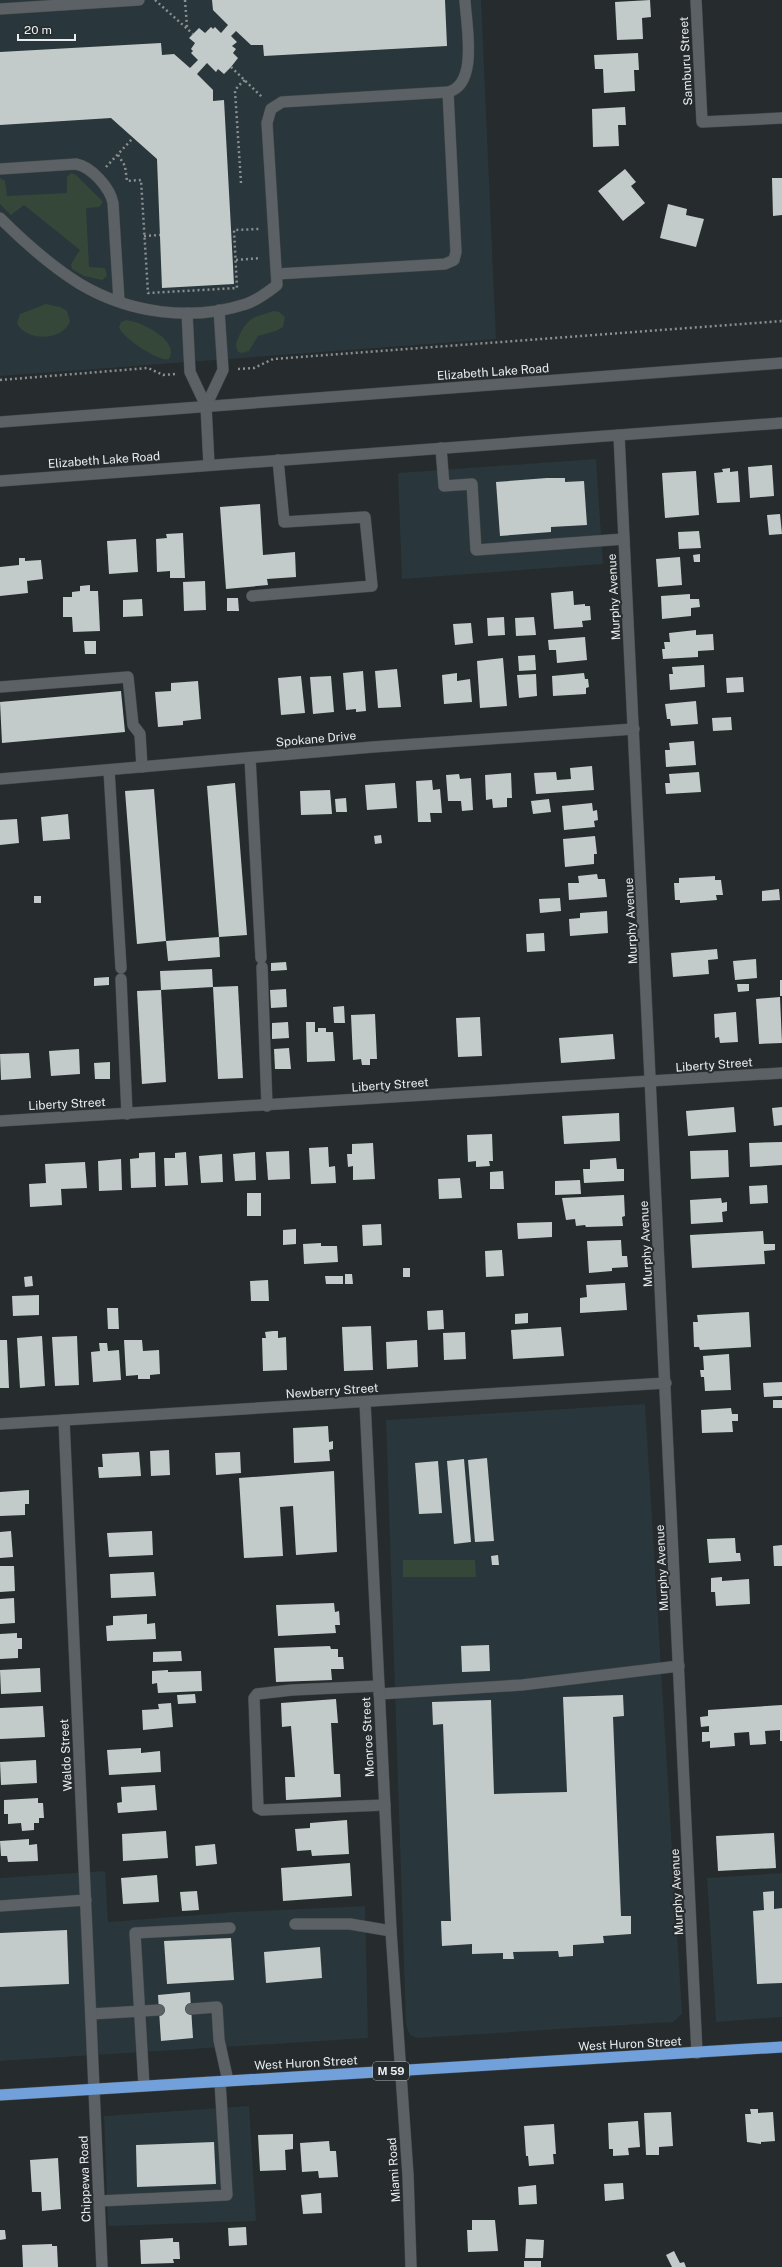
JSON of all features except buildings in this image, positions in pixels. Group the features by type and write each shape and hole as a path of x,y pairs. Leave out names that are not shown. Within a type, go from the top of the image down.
{"highway":[{"name":"West Huron Street","path":"0,2095 782,2047"}],"street":[{"path":"0,9 139,0"},
{"path":"0,218 63,273 94,292 119,301 156,312 187,313 219,310 247,304 259,298 277,285 267,122 269,112 273,107 282,102 448,92 461,86 466,74 468,56 465,0"},
{"name":"Samburu Street","path":"696,0 702,122 782,118"},
{"path":"277,274 445,264 452,262 456,255 448,92"},
{"path":"0,169 81,165 85,166 108,189 113,203 119,301"},
{"path":"206,406 223,370 219,310"},
{"path":"187,313 190,372 206,406 210,465"},
{"name":"Elizabeth Lake Road","path":"0,422 782,363"},
{"name":"Elizabeth Lake Road","path":"0,481 782,423"},
{"name":"Murphy Avenue","path":"619,435 652,1082 697,2053"},
{"path":"442,448 444,486 472,484 476,550 624,539"},
{"path":"252,596 372,586 365,516 284,522 278,460"},
{"path":"0,688 128,677 133,725 140,734 142,767"},
{"name":"Spokane Drive","path":"0,779 250,758 634,729"},
{"path":"250,758 262,963 267,1106"},
{"path":"109,770 121,973 127,1114"},
{"name":"Liberty Street","path":"0,1121 267,1106 782,1073"},
{"name":"Newberry Street","path":"0,1424 666,1383"},
{"name":"Monroe Street","path":"365,1402 390,1930 399,2070"},
{"name":"Waldo Street","path":"64,1420 95,2089"},
{"path":"385,1805 262,1810 258,1808 254,1698 257,1694 292,1690 379,1690 522,1685 679,1666"},
{"path":"0,1906 86,1900"},
{"path":"295,1924 350,1924 390,1930"},
{"path":"144,2086 135,1933 230,1928"},
{"path":"99,2201 227,2196 224,2081 217,2007 191,2009"},
{"path":"92,2014 159,2010"},
{"name":"Miami Road","path":"399,2070 408,2175 411,2267"},
{"name":"Chippewa Road","path":"95,2089 102,2267"}],"path":[{"path":"155,0 193,34"},
{"path":"185,0 186,28"},
{"path":"231,67 262,96"},
{"path":"240,183 235,91 238,86 246,80"},
{"path":"114,158 133,138"},
{"path":"118,155 125,166 127,181 141,180 148,293 237,288 233,233 234,230 248,229"},
{"path":"144,236 160,235"},
{"path":"236,260 250,259"},
{"path":"223,370 254,368 273,359 782,321"},
{"path":"0,380 148,368 163,374 190,372"}],"shaded area":[{"path":"0,0 481,0 496,339 0,376"},
{"path":"596,459 603,564 402,579 398,473"},
{"path":"645,1404 682,2014 673,2022 417,2038 410,2035 406,2025 386,1420"},
{"path":"105,1871 108,1922 236,1912 365,1906 368,2038 0,2061 0,1878"},
{"path":"782,1873 782,2017 716,2022 707,1878"},
{"path":"249,2106 256,2221 108,2226 104,2116"}],"green space":[{"path":"71,173 76,175 103,202 99,207 86,208 89,267 105,268 107,276 102,280 84,276 72,269 71,264 80,250 24,205 11,215 0,204 0,178 5,181 7,196 67,193 67,177"},
{"path":"46,304 60,307 67,311 70,321 66,328 53,335 44,337 28,334 21,329 17,323 20,314"},
{"path":"274,311 279,312 285,317 283,327 276,331 258,336 249,351 242,353 238,352 236,348 237,342 245,325 252,319"},
{"path":"126,320 149,328 164,339 169,345 171,352 169,359 164,359 150,353 126,337 119,327 121,322"},
{"path":"403,1560 475,1560 476,1577 403,1577"}]}
